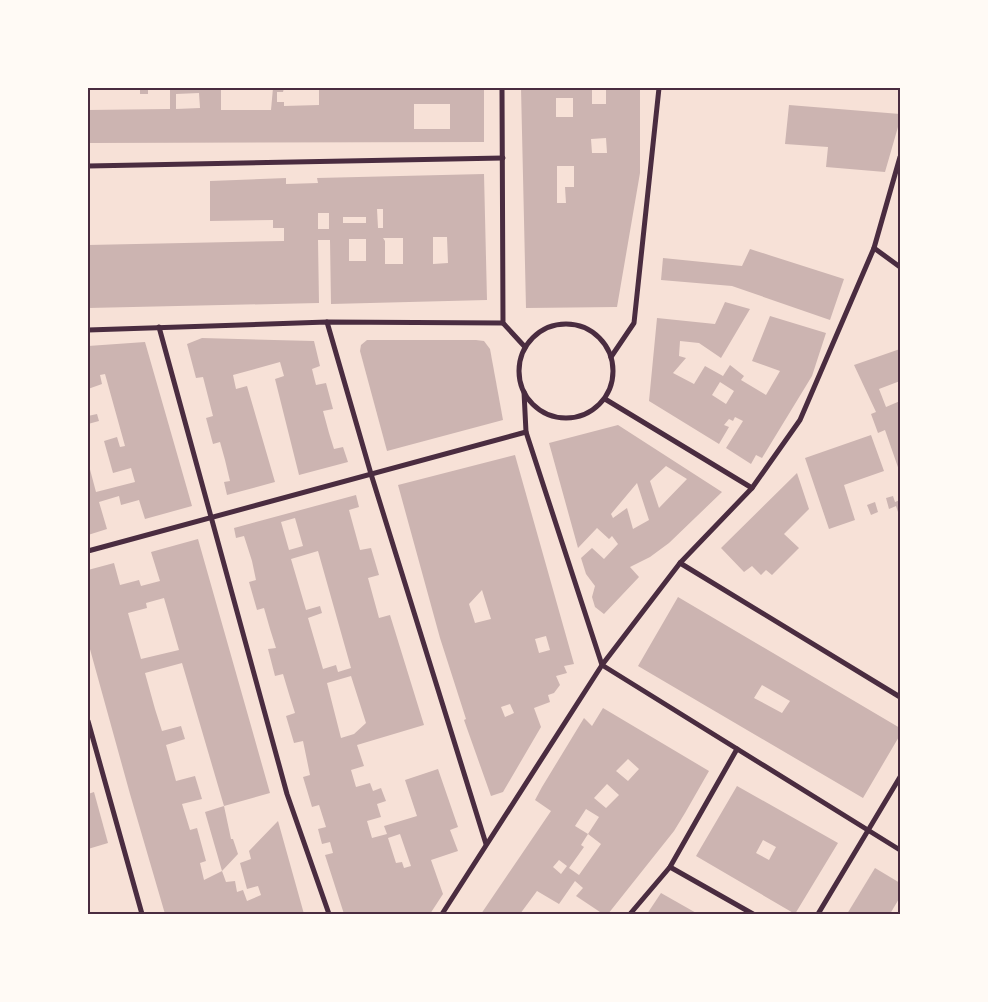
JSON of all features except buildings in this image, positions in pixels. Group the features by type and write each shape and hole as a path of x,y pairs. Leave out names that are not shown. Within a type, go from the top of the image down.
{"street":[{"path":"502,88 503,323 525,347"},
{"path":"611,357 634,323 659,88"},
{"path":"442,914 602,665 680,563 752,488 800,420 874,248 900,157"},
{"path":"88,166 502,158"},
{"path":"874,248 900,266"},
{"path":"88,330 327,322 503,323"},
{"path":"327,322 371,474 486,844"},
{"path":"568,324 584,327 598,336 611,357 613,366 612,382 605,399 593,410 580,416 564,418 548,415 540,411 528,399 519,376 519,362 525,347 539,333 552,326 568,324"},
{"path":"159,327 288,794 329,914"},
{"path":"524,392 526,432 602,665 900,850"},
{"path":"605,399 752,488"},
{"path":"88,551 526,432"},
{"path":"680,563 900,697"},
{"path":"88,721 142,914"},
{"path":"630,914 670,866 737,749"},
{"path":"818,914 900,777"},
{"path":"670,866 753,914"}]}
